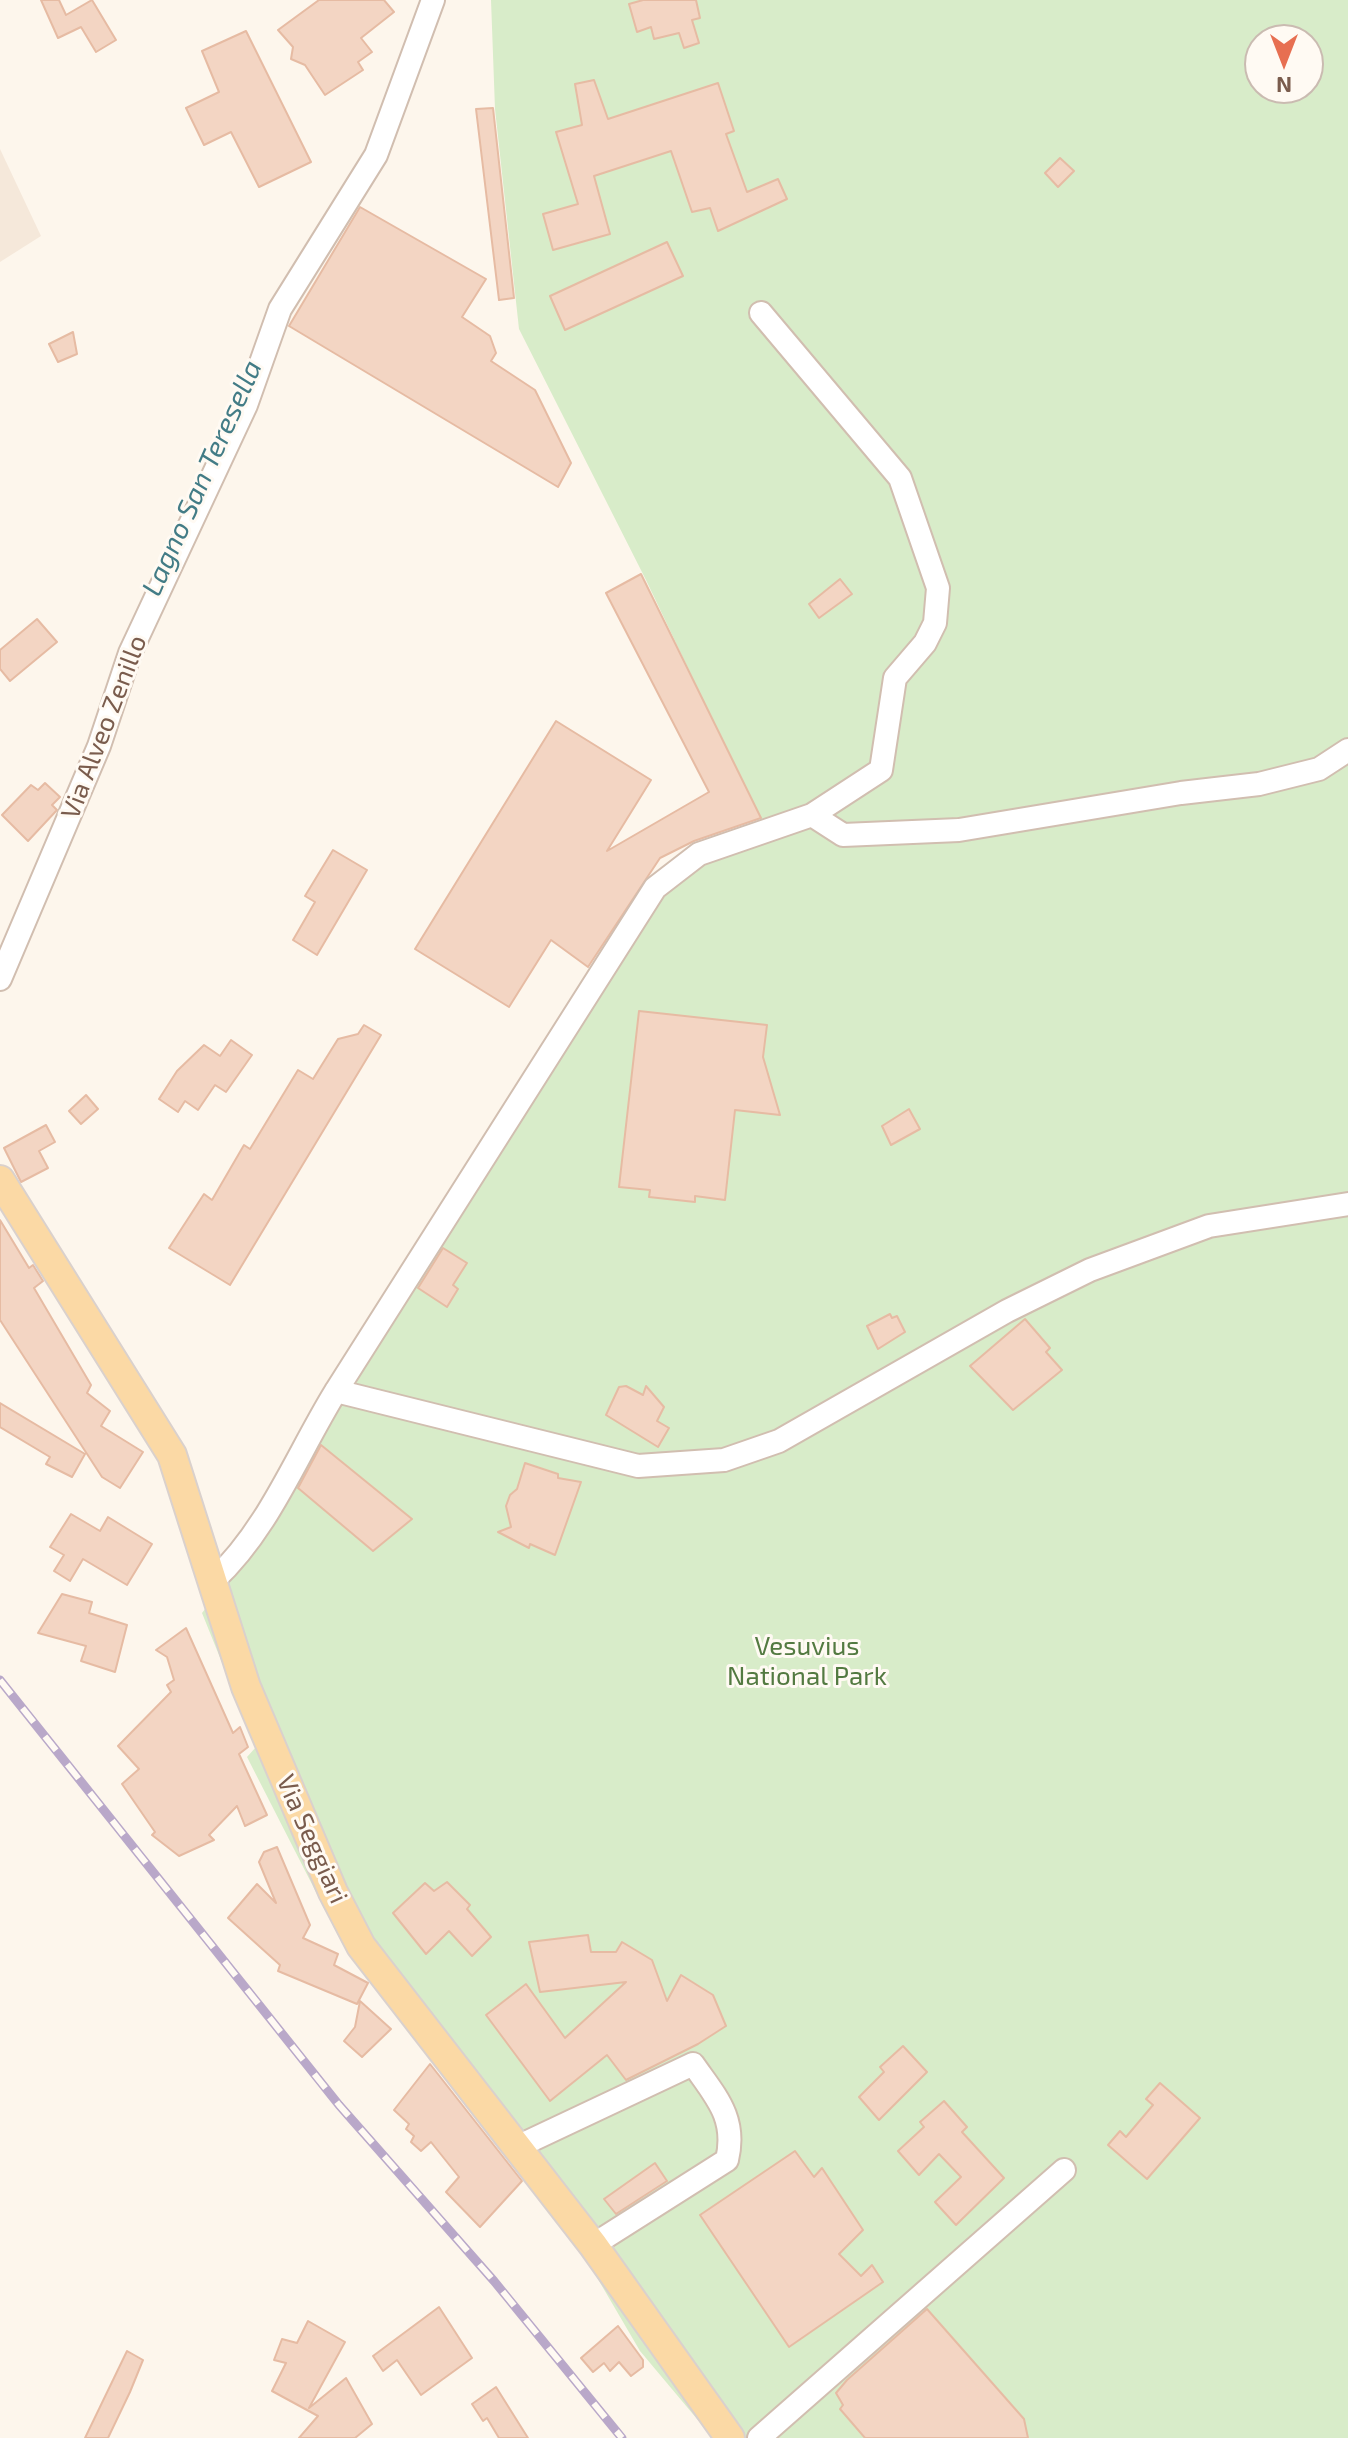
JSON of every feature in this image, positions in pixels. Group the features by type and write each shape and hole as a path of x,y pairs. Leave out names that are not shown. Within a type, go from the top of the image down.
{"main road":[{"name":"Via Seggiari","path":"0,1180 172,1455 246,1687 333,1892 361,1946 593,2245 730,2438"}],"street":[{"name":"Via Alveo Zenillo","path":"0,979 99,746 130,653 246,405 280,309 376,155 433,0"},
{"path":"214,1580 236,1559 271,1508 298,1452 655,888 699,854 812,815 881,770 895,678 925,643 935,623 938,588 900,478 761,313"},
{"path":"812,815 843,835 959,830 1181,793 1259,784 1319,769 1348,750"},
{"path":"336,1391 638,1466 724,1460 779,1441 1007,1311 1090,1270 1209,1226 1348,1204"},
{"path":"517,2147 693,2064 718,2101 733,2136 727,2160 593,2245"},
{"path":"759,2438 1064,2170"}],"shaded area":[{"path":"0,149 41,236 0,262"}],"green space":[{"name":"Vesuvius National Park","path":"491,0 1348,0 1348,2438 713,2438 640,2351 578,2245 343,1945 247,1757 256,1747 202,1613 259,1538 670,867 765,830 646,580 519,329 495,109"}],"building":[{"path":"41,0 59,0 66,15 92,0 116,40 96,52 81,27 58,38"},
{"path":"319,0 384,0 394,12 361,38 372,52 358,62 363,70 325,95 305,65 291,59 293,47 278,30"},
{"path":"643,0 696,0 700,18 692,20 699,43 684,48 679,33 654,39 651,27 637,32 629,4"},
{"path":"246,31 311,162 259,187 231,132 204,145 186,108 219,92 202,51"},
{"path":"594,80 608,119 718,83 734,131 726,134 747,192 778,179 787,199 718,231 710,208 692,212 671,151 594,176 610,234 553,250 543,214 578,204 556,132 582,125 575,84"},
{"path":"493,108 514,298 499,300 476,109"},
{"path":"1060,158 1074,171 1058,187 1045,173"},
{"path":"360,207 486,279 462,317 490,336 496,353 491,361 535,390 571,463 558,487 289,326"},
{"path":"667,242 683,276 565,330 550,296"},
{"path":"73,332 77,354 58,362 49,344"},
{"path":"641,574 761,818 694,841 660,858 588,967 551,940 509,1007 415,949 556,721 651,780 607,851 709,792 606,593"},
{"path":"840,579 852,594 819,618 809,604"},
{"path":"37,619 57,642 10,681 0,669 0,650"},
{"path":"45,783 60,797 52,805 57,810 28,841 2,815 31,785 38,790"},
{"path":"333,850 367,870 317,955 293,940 315,902 305,896"},
{"path":"639,1011 767,1025 763,1057 780,1115 735,1110 725,1200 695,1196 695,1202 649,1197 650,1190 619,1187"},
{"path":"364,1025 381,1035 230,1285 169,1248 204,1194 212,1200 244,1145 250,1149 298,1070 313,1079 338,1039 358,1034"},
{"path":"231,1040 252,1055 226,1092 215,1085 198,1110 185,1101 178,1112 159,1099 177,1071 204,1045 220,1056"},
{"path":"86,1095 98,1109 81,1124 69,1111"},
{"path":"909,1109 920,1129 891,1145 882,1126"},
{"path":"46,1125 55,1142 39,1151 48,1168 21,1182 4,1148"},
{"path":"0,1220 29,1268 33,1265 43,1281 34,1288 91,1385 87,1393 110,1411 101,1426 143,1452 120,1488 102,1477 0,1320"},
{"path":"443,1248 467,1263 453,1285 458,1289 447,1307 418,1288"},
{"path":"890,1314 892,1318 897,1316 905,1332 878,1349 867,1326"},
{"path":"1025,1319 1050,1348 1046,1352 1062,1370 1013,1410 970,1366"},
{"path":"626,1386 643,1395 646,1386 664,1407 657,1421 669,1428 658,1447 606,1415 619,1387"},
{"path":"0,1403 85,1454 72,1477 46,1464 50,1457 0,1427"},
{"path":"321,1445 412,1519 373,1551 298,1488"},
{"path":"525,1463 558,1474 558,1478 581,1482 555,1555 530,1544 529,1548 498,1532 511,1527 506,1506 510,1495 517,1489"},
{"path":"71,1514 100,1531 108,1517 152,1544 127,1585 83,1559 70,1581 54,1571 64,1555 50,1547"},
{"path":"62,1594 92,1602 89,1613 127,1625 115,1672 81,1661 86,1646 38,1633"},
{"path":"186,1628 233,1733 240,1727 248,1747 239,1754 267,1815 245,1826 237,1806 209,1835 214,1840 179,1856 152,1835 155,1832 122,1784 139,1769 118,1746 171,1692 167,1685 174,1680 167,1657 156,1650"},
{"path":"277,1847 310,1925 303,1938 338,1954 334,1965 368,1983 357,2004 278,1971 280,1965 228,1918 257,1884 276,1903 259,1862 264,1852"},
{"path":"447,1882 470,1905 467,1909 491,1937 472,1956 449,1931 426,1954 393,1913 425,1883 434,1891"},
{"path":"588,1935 591,1952 616,1952 622,1942 652,1960 667,2001 681,1975 713,1995 726,2026 698,2044 626,2080 607,2055 550,2101 486,2015 526,1984 565,2038 626,1982 540,1992 529,1942"},
{"path":"360,2001 391,2029 362,2057 344,2041 355,2027"},
{"path":"903,2046 927,2072 879,2120 859,2097 884,2072 880,2067"},
{"path":"430,2064 522,2181 480,2227 446,2192 459,2177 431,2142 421,2151 411,2142 414,2136 406,2129 409,2124 394,2110"},
{"path":"1160,2083 1200,2118 1147,2179 1108,2145 1120,2131 1126,2137 1153,2105 1146,2099"},
{"path":"944,2101 967,2127 962,2132 1004,2178 956,2225 935,2202 961,2177 939,2154 919,2175 898,2151 924,2127 920,2122"},
{"path":"795,2151 814,2177 822,2168 863,2230 839,2254 861,2276 872,2265 883,2282 789,2347 700,2215"},
{"path":"655,2163 667,2181 616,2214 604,2199"},
{"path":"439,2307 472,2358 421,2395 397,2360 383,2371 373,2356"},
{"path":"927,2309 1024,2419 1028,2438 865,2438 840,2409 843,2405 836,2393 847,2380"},
{"path":"308,2321 345,2342 309,2408 346,2378 372,2424 355,2438 299,2438 318,2416 272,2391 286,2363 274,2360 282,2339 297,2343"},
{"path":"618,2326 643,2360 643,2367 631,2376 619,2362 610,2371 604,2363 593,2372 581,2358"},
{"path":"127,2351 143,2360 108,2438 85,2438"},
{"path":"496,2387 528,2438 499,2438 487,2418 483,2421 472,2404"}],"railway":[{"path":"0,1680 339,2105 494,2281 622,2438"}],"water label":[{"name":"Lagno San Teresella","path":"202,478"}]}
